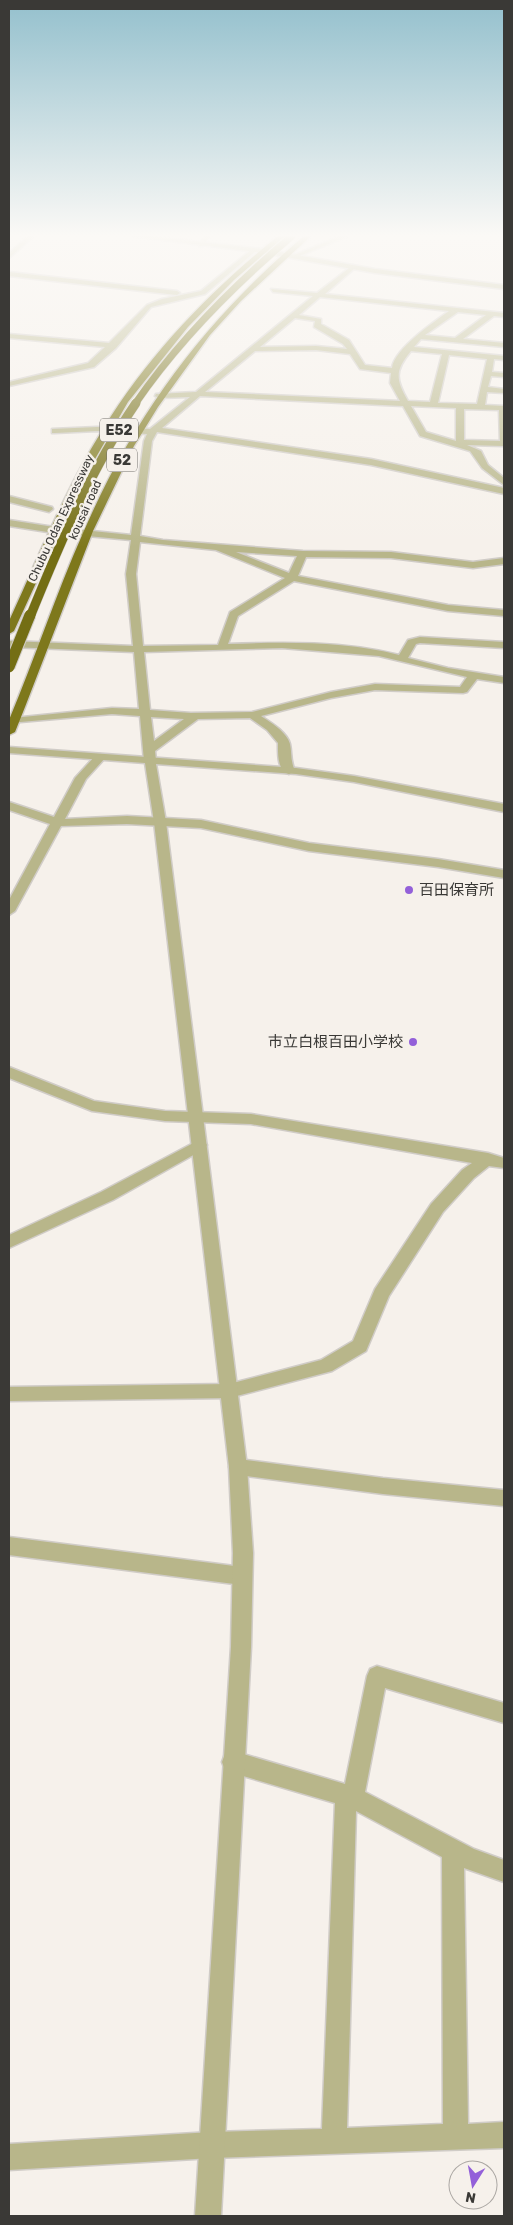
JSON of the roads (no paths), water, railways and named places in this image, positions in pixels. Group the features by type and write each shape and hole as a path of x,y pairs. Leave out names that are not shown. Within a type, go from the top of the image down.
{"highway":[{"name":"kousai road","path":"9,631 54,530 107,429 129,396 173,340"},
{"name":"Chubu Odan Expressway","path":"9,648 77,492 102,446 130,400 177,340"},
{"name":"Chubu Odan Expressway","path":"9,667 84,493 136,401 183,340"},
{"name":"kousai road","path":"11,727 45,645 87,533 137,431 159,396 202,340"}],"street":[{"path":"49,340 113,346"},
{"path":"9,384 84,368 97,361 118,340"},
{"path":"208,2216 241,1648 242,1576 238,1467 160,822 149,755 130,574 146,447 154,431 264,340"},
{"path":"342,340 366,368 395,370"},
{"path":"415,340 396,364 394,383 423,434 458,443 478,453 485,466 504,482"},
{"path":"446,340 504,345"},
{"path":"493,344 498,340"},
{"path":"253,349 316,348 352,352"},
{"path":"408,349 504,358"},
{"path":"433,406 446,353"},
{"path":"480,408 491,357"},
{"path":"488,374 504,375"},
{"path":"484,390 504,391"},
{"path":"159,396 197,394 503,408 504,442 458,443"},
{"path":"458,443 460,407"},
{"path":"55,431 107,429 154,431 371,462 504,491"},
{"path":"9,499 49,509"},
{"path":"9,523 163,543 219,548 304,554 391,556 473,565 504,561"},
{"path":"219,548 292,578 448,608 504,613"},
{"path":"222,647 234,614 292,578 304,554"},
{"path":"402,660 412,642 420,640 504,645"},
{"path":"9,644 138,649 282,645 321,646 379,653 474,676 504,680"},
{"path":"11,727 112,710 145,714 195,716 252,715 332,695 375,687 464,690 474,676"},
{"path":"252,715 271,728 284,743 284,758 289,771"},
{"path":"149,755 195,716"},
{"path":"9,750 100,757 149,755 289,771 354,779 504,808"},
{"path":"9,911 81,778 100,757"},
{"path":"9,806 58,822 90,824 127,820 201,824 309,847 438,863 504,874"},
{"path":"9,1072 92,1106 196,1118 251,1119 496,1161"},
{"path":"9,1242 107,1196 199,1146"},
{"path":"9,1394 229,1391 326,1366 360,1346 381,1294 437,1208 468,1174 496,1161"},
{"path":"238,1467 383,1486 504,1498"},
{"path":"9,1546 242,1576"},
{"path":"334,2141 349,1796 377,1676 504,1713"},
{"path":"233,1762 349,1796 469,1859 504,1871"},
{"path":"452,1850 456,2137"},
{"path":"9,2157 212,2145 504,2135"}],"place":[{"name":"百田保育所","path":"409,890"},
{"name":"市立白根百田小学校","path":"413,1042"}]}
